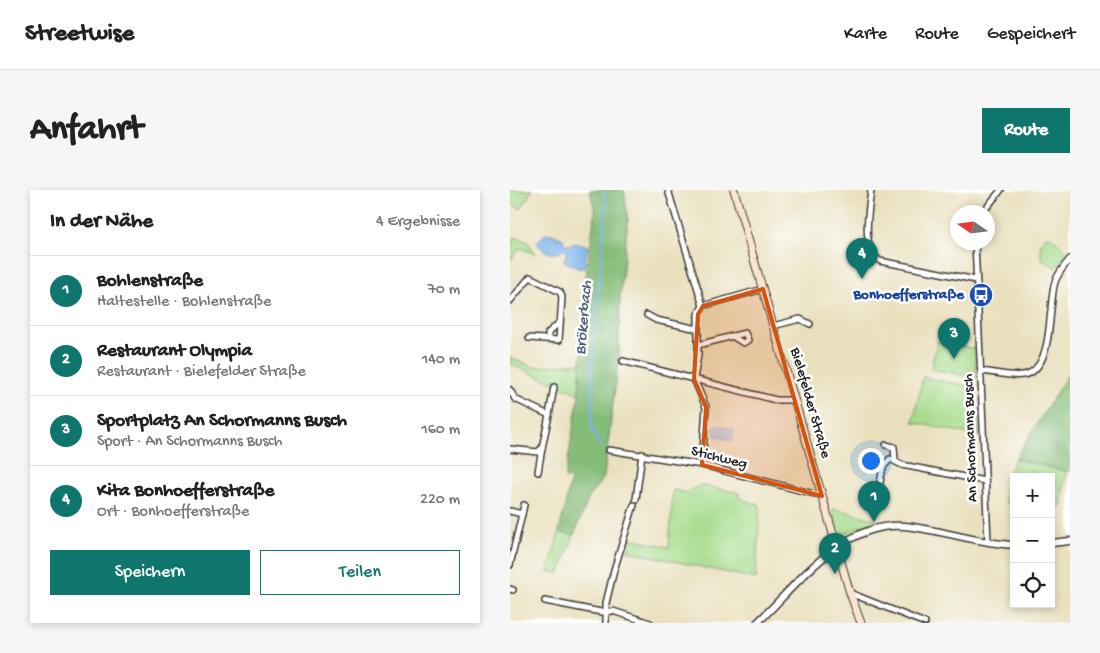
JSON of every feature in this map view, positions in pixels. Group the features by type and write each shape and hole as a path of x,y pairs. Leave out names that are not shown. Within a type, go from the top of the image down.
{"main road":[{"name":"Bielefelder Straße","path":"734,190 850,593 861,623"}],"street":[{"path":"668,190 703,306"},
{"path":"871,190 868,242 874,257 880,261 976,280"},
{"path":"989,205 1001,190"},
{"name":"An Schormanns Busch","path":"975,250 988,542"},
{"path":"981,371 1016,375 1030,373 1036,369 1048,337 1055,282 1070,259"},
{"path":"510,301 530,277 560,292 562,297 559,340 529,338"},
{"path":"702,465 706,407 694,379 698,344 698,314 703,306 763,289"},
{"path":"647,315 656,320 698,329"},
{"path":"773,326 800,319 806,320 810,324"},
{"path":"548,340 548,333 560,322"},
{"path":"698,344 732,336"},
{"path":"623,361 776,400 794,400"},
{"path":"538,472 554,387"},
{"path":"510,390 515,399 549,415"},
{"path":"878,493 883,467 892,459 894,447 886,445"},
{"path":"510,449 538,452 542,448"},
{"name":"Stichweg","path":"609,450 702,465 822,496"},
{"path":"636,499 642,454"},
{"path":"892,459 902,465 985,481"},
{"path":"510,565 524,505"},
{"path":"606,623 606,603 634,505"},
{"path":"510,511 522,514"},
{"path":"757,623 837,546 873,530 894,526 920,528 1010,545"},
{"path":"1055,543 1070,541"},
{"path":"850,593 925,623"},
{"path":"545,600 601,612 607,611 632,615 650,623"}],"highlighted area":[{"path":"763,289 822,496 702,465 706,407 694,379 698,314 703,306"}],"green space":[{"path":"510,190 532,190 521,209 510,203"},
{"path":"590,190 624,190 628,219 620,298 619,355 604,477 590,495 574,535 559,532 571,479 565,478 579,394 586,276 595,212"},
{"path":"1050,236 1067,251 1056,268 1041,258 1041,243 1045,237"},
{"path":"514,237 527,241 536,254 520,248 510,261 510,247"},
{"path":"937,341 975,349 976,378 931,369"},
{"path":"510,357 533,367 581,363 579,394 510,364"},
{"path":"1070,371 1070,472 1015,459"},
{"path":"923,377 977,388 979,436 913,422"},
{"path":"1015,459 1066,471 1061,506 1055,506 1055,473 1010,473 1010,504 1006,503 1006,478"},
{"path":"700,485 739,493 739,498 760,505 756,579 628,551 629,538 669,547 673,490 686,493"},
{"path":"836,509 877,520 846,533 839,532 832,510"},
{"path":"559,532 574,535 559,574 548,571"}],"water":[{"path":"545,234 552,234 563,239 565,245 580,243 588,246 584,268 578,268 564,261 567,252 563,249 552,253 542,248 537,242"},
{"path":"717,425 734,429 733,441 715,436 714,427"}],"waterway":[{"name":"Brökerbach","path":"601,447 592,429 592,367 606,204 603,190"}],"place":[{"name":"Kita Bonhoefferstraße","path":"862,279"},
{"name":"Bonhoefferstraße","path":"981,295"},
{"name":"Sportplatz An Schormanns Busch","path":"954,359"},
{"name":"Bohlenstraße","path":"874,522"},
{"name":"Restaurant Olympia","path":"835,574"}]}
